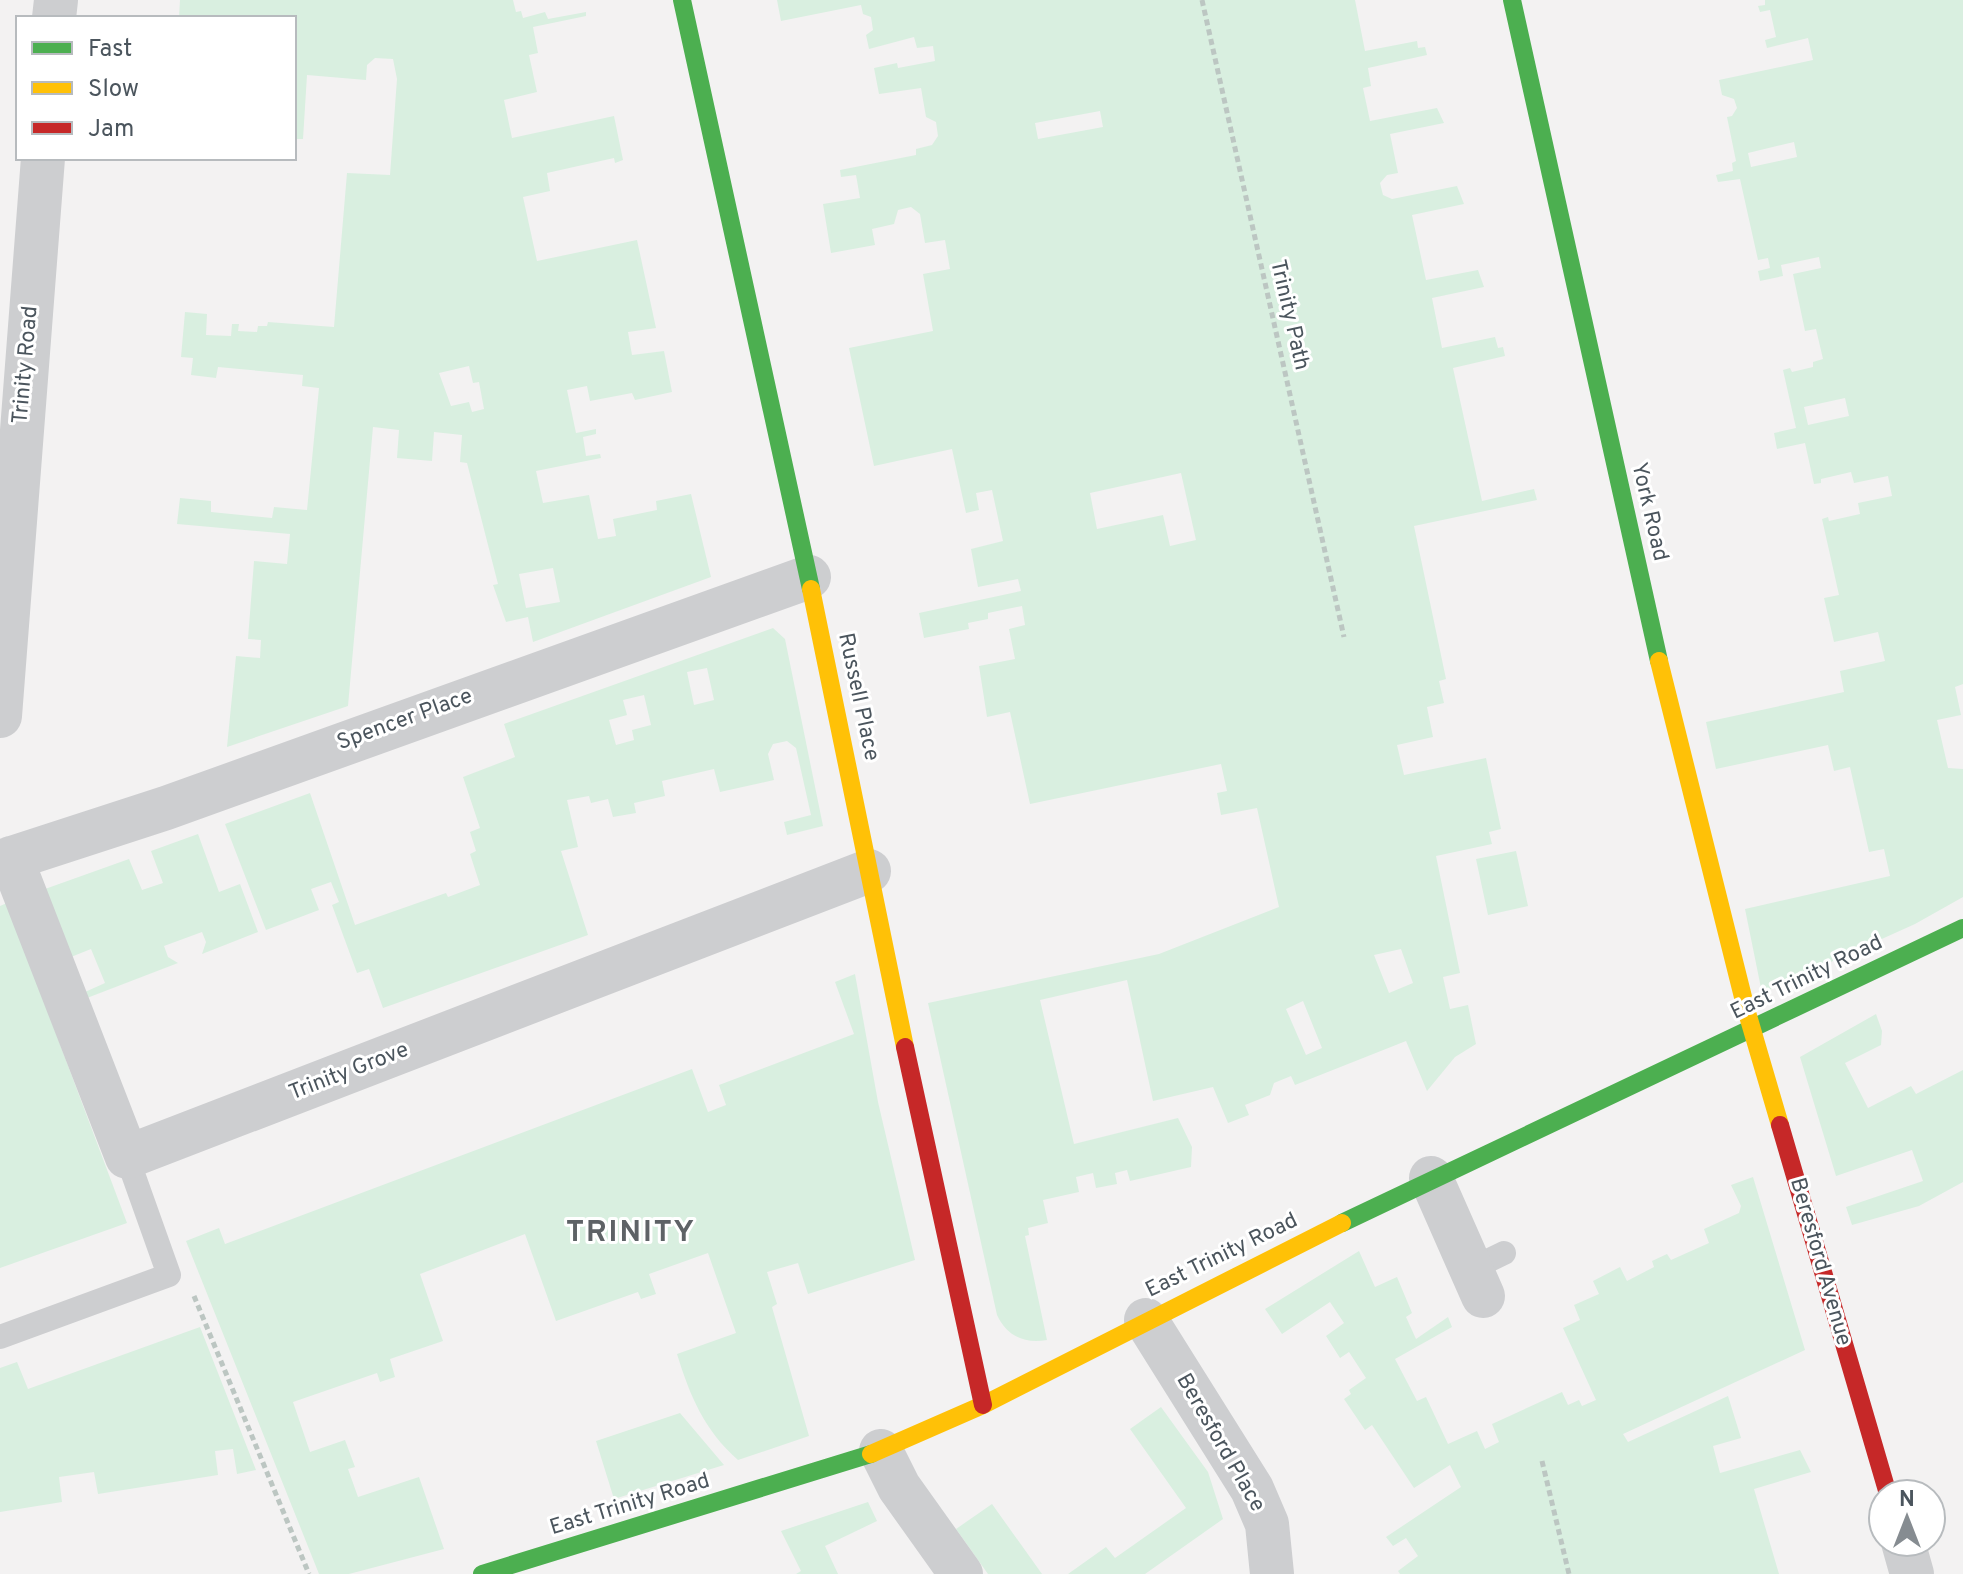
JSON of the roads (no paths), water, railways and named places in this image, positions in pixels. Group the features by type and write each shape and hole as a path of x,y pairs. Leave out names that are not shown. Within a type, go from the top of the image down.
{"street":[{"name":"Russell Place","path":"682,0 809,577 934,1190 983,1405"},
{"name":"York Road","path":"1512,0 1674,730 1754,1030"},
{"name":"Trinity Road","path":"0,716 43,160"},
{"name":"Spencer Place","path":"6,860 166,808 809,577"},
{"path":"6,860 127,1157"},
{"name":"Trinity Grove","path":"127,1157 869,871"},
{"name":"East Trinity Road","path":"482,1574 547,1565 881,1451 983,1405 1431,1178 1754,1030 1963,928"},
{"name":"Beresford Avenue","path":"1754,1030 1883,1478"},
{"path":"1431,1178 1486,1273"},
{"name":"Beresford Place","path":"1146,1320 1252,1489 1267,1524 1272,1574"},
{"path":"881,1451 899,1487 961,1574"}],"lane":[{"path":"0,1337 169,1275 127,1157"}],"district":[{"name":"TRINITY","path":"631,1233"}]}
